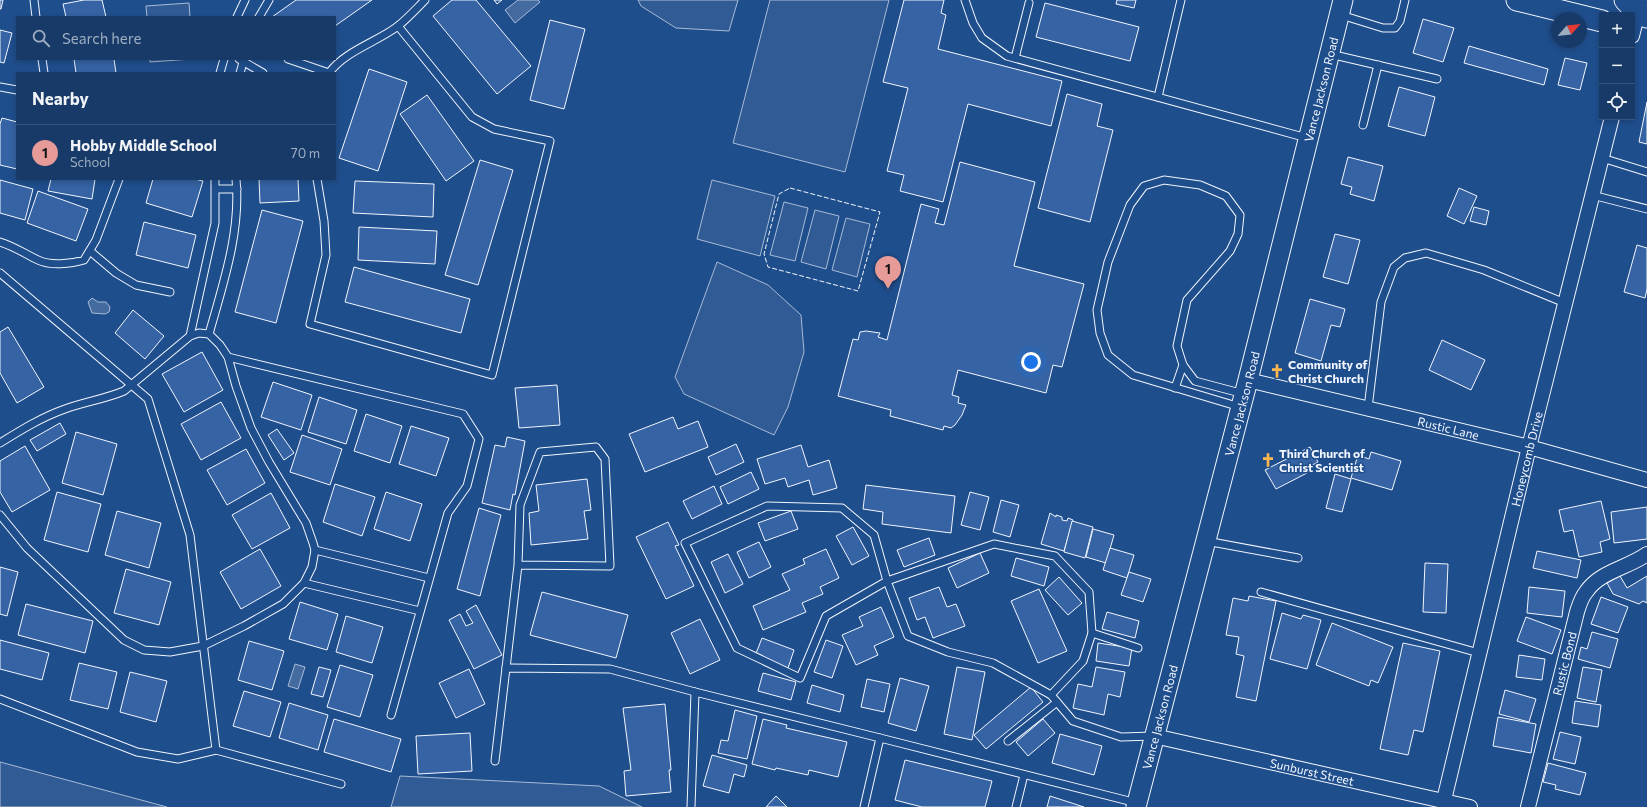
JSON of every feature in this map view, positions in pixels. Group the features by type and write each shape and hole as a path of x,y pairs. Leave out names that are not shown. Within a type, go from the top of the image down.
{"main road":[{"path":"1517,0 1599,20"},
{"name":"Vance Jackson Road","path":"1137,805 1205,541 1245,394 1342,7"}],"street":[{"name":"Honeycomb Drive","path":"1444,800 1529,447 1611,120"},
{"name":"Rustic Lane","path":"1245,394 1368,408 1529,447 1647,480"},
{"name":"Rustic Bond","path":"1528,807 1576,612 1585,593 1593,584 1612,571 1647,554"},
{"name":"Sunburst Street","path":"1154,736 1470,807"}],"lane":[{"path":"34,0 36,16"},
{"path":"237,16 244,0"},
{"path":"260,16 269,0"},
{"path":"330,72 345,58 398,26 425,0"},
{"path":"965,0 973,23 982,38 1007,56 1308,138"},
{"path":"1158,97 1181,0"},
{"path":"1342,7 1383,28 1395,28 1400,21 1405,0"},
{"path":"1015,58 1029,3"},
{"path":"318,180 324,221 326,255 310,324 492,375 550,141 494,129 472,117 398,26"},
{"path":"1330,54 1437,79"},
{"path":"42,60 44,72"},
{"path":"220,72 224,60"},
{"path":"240,72 242,60 261,72"},
{"path":"291,60 326,72"},
{"path":"1363,124 1378,65"},
{"path":"0,87 16,90"},
{"path":"1602,158 1647,172"},
{"path":"0,242 9,244 40,261 70,264 84,260 96,240 119,180"},
{"path":"190,336 215,223 215,180"},
{"path":"209,334 230,258 234,230 236,180"},
{"path":"1164,180 1200,185 1226,196 1240,215 1238,234 1230,251 1187,300 1177,346 1183,365 1196,381 1245,394 1175,388 1133,375 1108,355 1100,333 1097,310 1108,262 1130,205 1144,186 1164,180"},
{"path":"216,189 236,189"},
{"path":"1592,195 1647,208"},
{"path":"90,251 116,273 136,285 170,292"},
{"path":"1368,408 1381,302 1394,267 1405,258 1426,253 1484,270 1565,303"},
{"path":"0,273 148,399 190,535 216,750"},
{"path":"0,443 45,417 67,408 111,397 124,391 190,336 199,333 209,334 220,345 228,357 236,386 251,428 269,462 306,523 315,550 312,567 304,583 283,604 244,626 203,646 170,652 144,650 124,640 27,548 1,519"},
{"path":"228,357 463,414 479,439 467,486 448,513 391,715"},
{"path":"1175,388 1183,365"},
{"path":"495,761 518,565 520,505 540,452 596,447 606,459 610,566 518,565"},
{"path":"1051,695 1083,661 1092,633 1089,592 1055,556 994,544 887,581 826,616 800,678 737,648 685,544 767,506 842,508 874,535 887,581 908,636 948,652 993,663 1051,695 1074,721 1121,737 1154,736"},
{"path":"1205,541 1298,558"},
{"path":"315,550 430,578"},
{"path":"304,583 420,611"},
{"path":"1261,592 1479,653"},
{"path":"1092,633 1138,648"},
{"path":"506,668 610,669 1137,805"},
{"path":"691,807 695,692"},
{"path":"0,699 137,752 178,759 216,750 341,784"},
{"path":"1008,741 1057,702"},
{"path":"864,807 880,738"},
{"path":"1016,807 1024,775"}],"shaded area":[{"path":"518,0 538,0 540,2 515,23 505,10"},
{"path":"638,0 738,0 729,31 676,28 641,6"},
{"path":"770,0 889,0 845,172 733,143"},
{"path":"189,3 190,16 147,16 146,6"},
{"path":"150,60 178,60 150,62"},
{"path":"712,180 775,196 760,256 697,239"},
{"path":"784,202 808,208 795,261 770,255"},
{"path":"815,210 839,216 826,269 801,262"},
{"path":"846,218 870,224 857,277 832,270"},
{"path":"717,262 768,285 801,315 804,352 788,407 774,435 684,394 675,377"},
{"path":"92,298 98,302 106,302 110,307 109,312 105,314 92,313 88,302"},
{"path":"295,664 305,667 298,689 288,686"},
{"path":"0,762 167,807 0,807"},
{"path":"400,776 599,786 642,807 391,807"}],"building":[{"path":"0,0 3,0 1,9 0,9"},
{"path":"84,0 102,0 106,16 66,16 63,4"},
{"path":"296,0 372,0 336,25 336,16 273,16"},
{"path":"452,0 476,0 531,66 497,94 433,16"},
{"path":"494,0 502,0 497,4"},
{"path":"904,0 944,0 941,13 946,15 938,49 1062,81 1051,126 968,104 943,202 900,191 904,175 887,171 908,88 883,82"},
{"path":"1117,0 1136,0 1134,8 1116,4"},
{"path":"1045,3 1139,27 1130,61 1036,37"},
{"path":"1423,19 1454,28 1443,62 1413,53"},
{"path":"550,20 585,29 564,109 530,100"},
{"path":"0,30 12,33 4,63 0,62"},
{"path":"1469,46 1548,69 1544,85 1464,63"},
{"path":"1565,58 1587,63 1580,90 1558,85"},
{"path":"74,60 114,60 116,72 76,72"},
{"path":"369,69 407,82 378,171 339,158"},
{"path":"1399,87 1435,97 1425,136 1388,126"},
{"path":"1067,94 1102,104 1097,126 1113,130 1090,222 1038,208"},
{"path":"427,95 474,161 446,181 400,114"},
{"path":"1647,102 1647,144 1639,142"},
{"path":"2,118 16,122 16,169 0,165 0,124"},
{"path":"1348,157 1383,166 1374,201 1350,194 1352,187 1341,184"},
{"path":"480,160 513,170 478,285 445,275"},
{"path":"960,162 1035,182 1014,266 1084,284 1062,367 1053,365 1046,393 958,370 952,395 959,397 958,403 966,405 962,415 955,425 951,428 944,426 943,430 890,416 891,410 838,396 853,339 858,340 860,332 866,331 880,333 878,337 887,340 921,204 939,209 935,223 944,225"},
{"path":"0,180 33,189 25,220 0,213"},
{"path":"51,180 95,180 92,199 48,191"},
{"path":"153,180 203,181 192,217 146,203"},
{"path":"259,180 298,180 299,201 260,203"},
{"path":"355,181 434,184 433,217 353,213"},
{"path":"1459,188 1477,196 1464,224 1447,216"},
{"path":"38,191 88,209 76,241 27,223"},
{"path":"1474,207 1489,211 1486,225 1470,221"},
{"path":"262,210 303,221 276,323 235,312"},
{"path":"144,222 196,235 188,268 136,255"},
{"path":"359,227 437,231 435,264 358,260"},
{"path":"1335,234 1360,240 1348,284 1323,277"},
{"path":"1637,245 1647,248 1647,289 1645,298 1624,292"},
{"path":"354,267 470,299 461,333 345,302"},
{"path":"1310,299 1345,309 1340,327 1331,325 1321,361 1295,353"},
{"path":"133,310 164,336 145,359 115,333"},
{"path":"8,327 44,387 17,403 0,373 0,332"},
{"path":"1442,340 1485,360 1471,390 1429,370"},
{"path":"202,352 223,390 184,412 162,374"},
{"path":"273,382 312,395 301,430 261,417"},
{"path":"557,385 560,425 519,428 515,388"},
{"path":"319,397 357,410 346,444 308,432"},
{"path":"221,402 241,438 201,460 181,424"},
{"path":"366,414 402,426 390,463 354,451"},
{"path":"673,417 678,429 698,421 708,447 645,472 629,434"},
{"path":"60,423 66,434 37,451 30,440"},
{"path":"411,426 449,438 436,476 399,464"},
{"path":"277,429 294,453 284,460 268,435"},
{"path":"76,432 117,444 103,495 62,483"},
{"path":"302,435 342,449 330,485 290,472"},
{"path":"507,437 525,441 515,495 513,494 510,510 482,503 495,445 505,447"},
{"path":"736,444 744,462 716,475 708,457"},
{"path":"801,445 808,467 829,460 837,488 813,495 809,480 788,487 785,478 765,484 757,459"},
{"path":"25,446 50,490 12,512 0,492 0,461"},
{"path":"1310,447 1318,462 1305,469 1307,473 1276,489 1265,470"},
{"path":"246,449 265,483 227,505 207,470"},
{"path":"1371,452 1401,461 1392,490 1351,478 1358,455 1369,459"},
{"path":"751,472 759,489 728,504 720,487"},
{"path":"1335,474 1351,479 1342,512 1326,508"},
{"path":"587,479 591,510 584,511 588,539 531,545 529,513 539,511 536,485"},
{"path":"335,484 375,497 362,536 323,522"},
{"path":"866,485 955,496 951,533 882,524 883,512 863,509"},
{"path":"714,486 722,504 692,519 683,501"},
{"path":"57,492 101,504 88,552 44,540"},
{"path":"386,492 422,504 410,541 374,529"},
{"path":"970,492 989,497 980,530 961,525"},
{"path":"271,493 290,528 252,549 232,515"},
{"path":"1001,500 1019,505 1010,537 993,532"},
{"path":"1601,501 1610,539 1600,542 1602,552 1579,557 1573,530 1564,532 1559,510"},
{"path":"1647,507 1647,539 1614,543 1611,512"},
{"path":"479,508 501,515 480,596 457,589"},
{"path":"117,511 161,523 149,568 105,555"},
{"path":"791,511 798,529 765,541 758,523"},
{"path":"1050,513 1056,517 1056,515 1062,517 1062,520 1067,521 1068,518 1073,520 1064,551 1041,544"},
{"path":"1072,521 1093,527 1085,558 1064,552"},
{"path":"668,522 679,545 675,546 694,586 666,599 636,537"},
{"path":"853,527 869,556 852,565 836,536"},
{"path":"1093,529 1114,535 1106,563 1086,557"},
{"path":"929,538 935,555 904,567 897,550"},
{"path":"759,542 771,567 749,578 737,552"},
{"path":"1110,548 1134,555 1127,578 1103,570"},
{"path":"260,549 281,586 241,609 220,572"},
{"path":"826,549 839,578 820,587 823,594 802,603 806,612 763,630 753,606 790,590 782,574 805,564 803,559"},
{"path":"1537,551 1581,560 1577,578 1533,568"},
{"path":"980,553 989,573 957,588 948,568"},
{"path":"728,554 743,584 725,593 711,562"},
{"path":"1016,558 1049,567 1044,586 1011,576"},
{"path":"1425,563 1448,564 1446,613 1423,612"},
{"path":"0,567 18,572 7,616 0,614"},
{"path":"126,569 171,582 159,625 114,613"},
{"path":"1129,572 1151,579 1143,602 1121,595"},
{"path":"1620,576 1627,588 1647,576 1647,603 1643,601 1639,604 1613,594 1607,583"},
{"path":"1059,577 1082,603 1068,615 1045,590"},
{"path":"939,587 947,607 956,604 965,626 933,638 925,617 917,620 909,598"},
{"path":"1529,587 1565,591 1562,617 1527,613"},
{"path":"1039,589 1067,651 1038,663 1011,601"},
{"path":"542,592 628,615 616,658 530,635"},
{"path":"1249,596 1276,601 1256,701 1236,697 1244,656 1236,654 1239,637 1226,635 1233,598 1248,601"},
{"path":"1601,597 1628,607 1618,633 1591,624"},
{"path":"300,602 338,614 327,650 289,639"},
{"path":"26,604 93,621 85,653 18,635"},
{"path":"476,605 502,655 474,669 449,620 460,614 466,626 473,623 466,611"},
{"path":"881,607 894,637 874,646 878,655 856,665 842,635 863,626 859,617"},
{"path":"1107,612 1139,621 1135,638 1102,629"},
{"path":"1282,613 1301,619 1303,615 1321,620 1307,669 1270,659"},
{"path":"346,616 383,627 372,663 336,652"},
{"path":"1526,617 1561,630 1552,654 1517,641"},
{"path":"700,619 720,660 690,674 671,633"},
{"path":"1332,623 1393,647 1378,683 1371,680 1369,686 1316,665"},
{"path":"1592,632 1618,639 1610,668 1578,659 1581,647 1587,649"},
{"path":"762,638 794,650 788,668 755,656"},
{"path":"0,640 49,653 42,680 0,669"},
{"path":"826,640 843,646 832,678 814,672"},
{"path":"249,641 284,651 272,690 238,680"},
{"path":"1098,643 1132,648 1129,666 1096,661"},
{"path":"1403,643 1440,651 1423,732 1414,730 1408,755 1380,749"},
{"path":"1519,655 1545,659 1542,680 1516,677"},
{"path":"79,663 117,672 108,709 70,700"},
{"path":"340,665 373,675 360,717 327,707"},
{"path":"319,667 331,670 323,697 311,694"},
{"path":"957,667 985,672 972,740 944,734"},
{"path":"1096,667 1125,672 1120,697 1108,694 1104,715 1073,708 1078,684 1092,687"},
{"path":"1583,667 1602,670 1596,702 1577,698"},
{"path":"469,669 485,704 456,718 439,683"},
{"path":"130,672 167,681 156,722 120,712"},
{"path":"763,673 796,682 791,700 758,691"},
{"path":"900,678 929,686 916,731 888,723"},
{"path":"867,679 890,684 884,712 861,707"},
{"path":"812,685 844,695 840,712 807,703"},
{"path":"1031,687 1043,702 986,749 974,735"},
{"path":"1505,690 1536,699 1529,722 1499,714"},
{"path":"244,691 281,702 270,737 233,726"},
{"path":"1575,701 1601,705 1598,727 1572,723"},
{"path":"289,703 328,715 318,750 279,738"},
{"path":"665,704 671,770 669,770 671,792 626,796 624,771 631,770 623,708"},
{"path":"735,710 757,716 747,759 718,753 721,740 728,741"},
{"path":"1498,717 1536,724 1531,753 1493,746"},
{"path":"334,719 401,739 391,772 324,752"},
{"path":"763,719 787,725 786,728 847,742 838,777 809,770 808,775 776,768 775,770 752,764"},
{"path":"1043,719 1055,733 1028,756 1016,742"},
{"path":"1560,732 1581,737 1575,764 1553,759"},
{"path":"470,733 472,771 418,774 416,736"},
{"path":"1060,734 1102,746 1094,775 1052,763"},
{"path":"712,755 747,765 744,777 734,774 729,793 703,786"},
{"path":"905,760 992,781 985,807 922,807 895,800"},
{"path":"1548,763 1586,773 1580,795 1555,789 1556,785 1543,782"},
{"path":"776,796 787,807 766,807"},
{"path":"1050,796 1084,807 1047,807"}],"fence":[{"path":"790,188 880,212 858,291 768,267 764,254 779,194 790,188"}],"place":[{"name":"Hobby Middle School","path":"888,289"},
{"name":"Community of Christ Church","path":"1277,371"},
{"name":"Third Church of Christ Scientist","path":"1268,460"}]}
